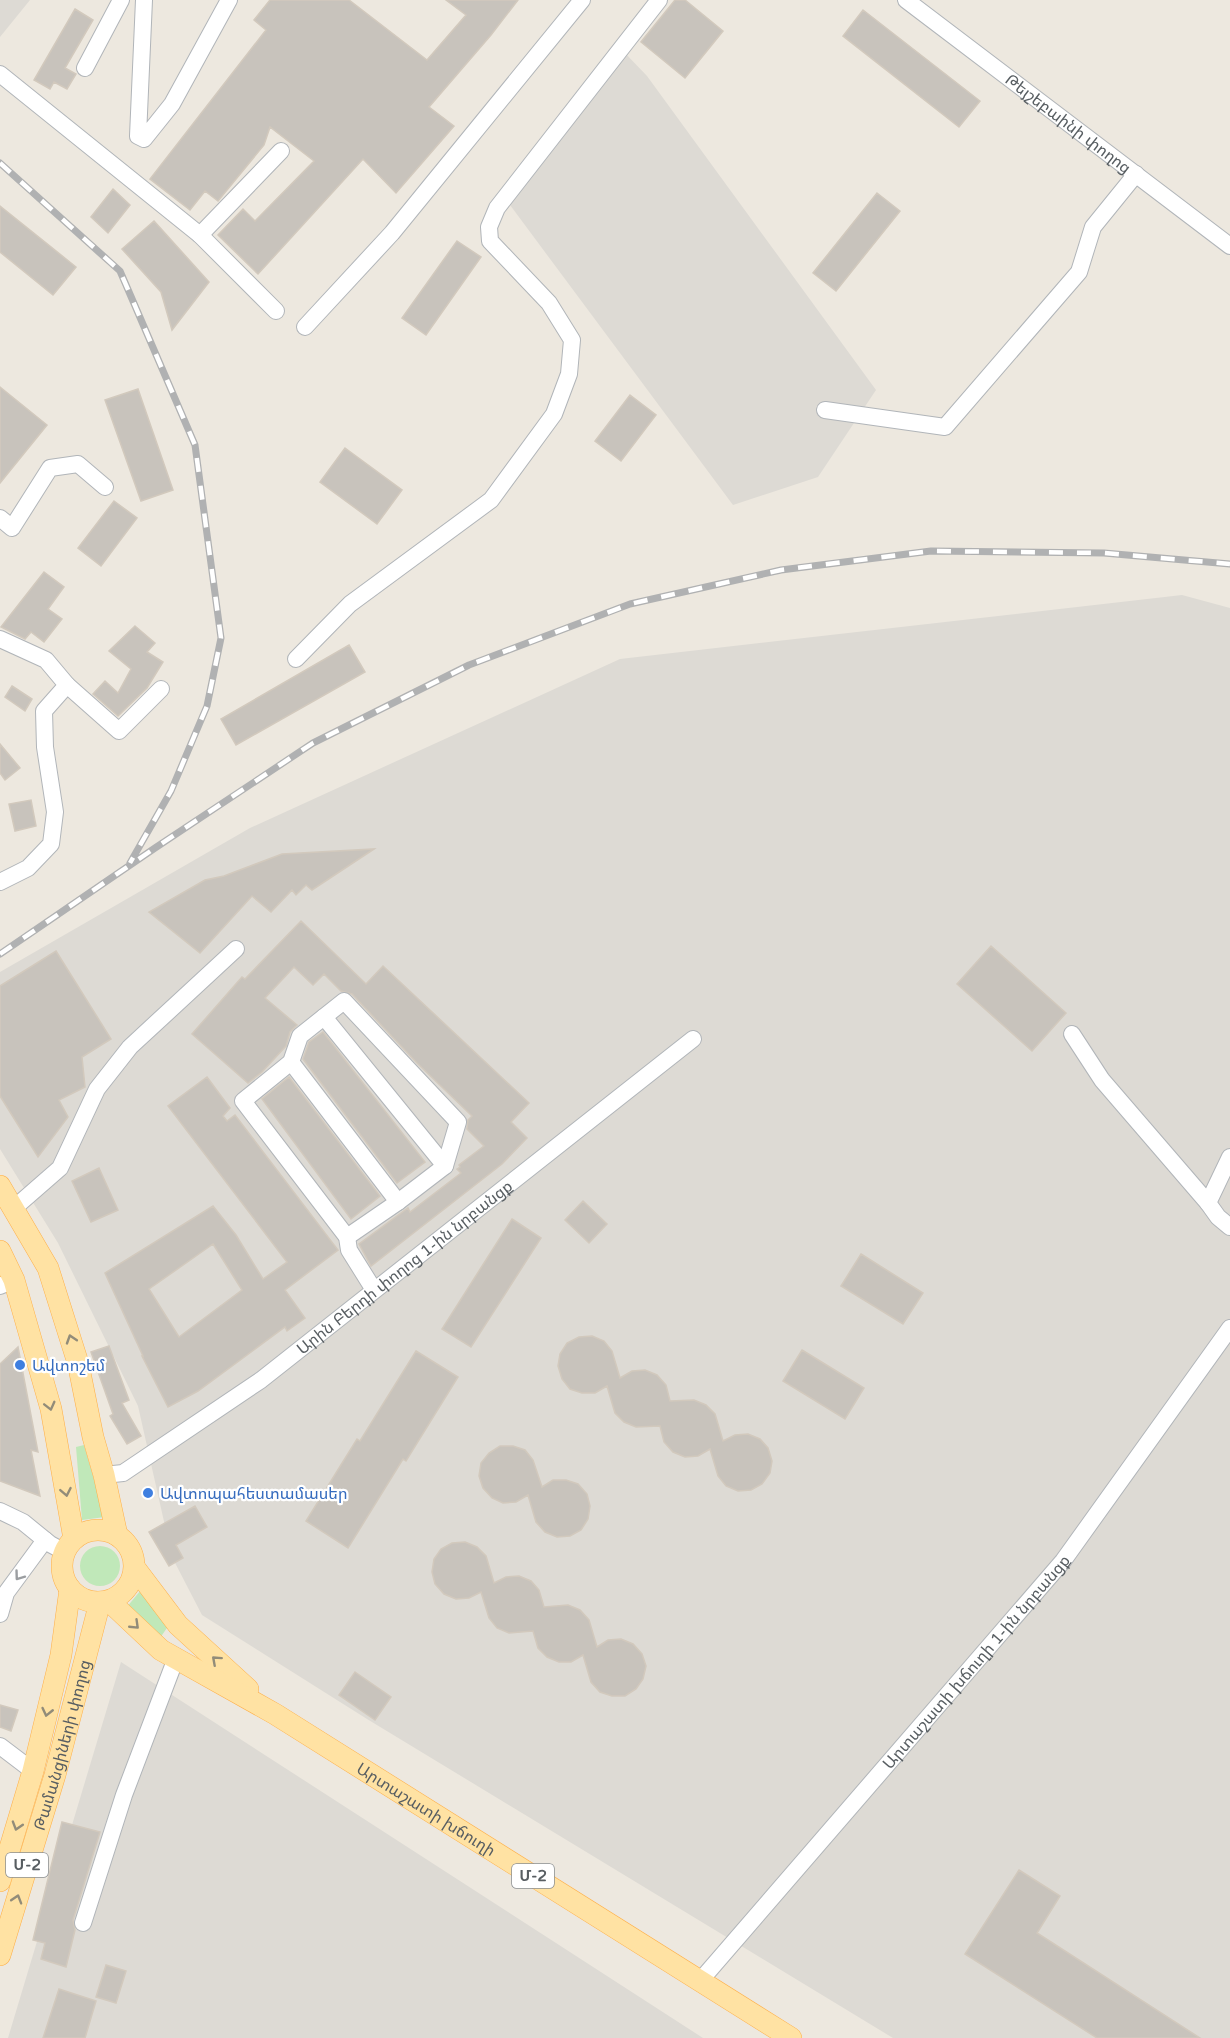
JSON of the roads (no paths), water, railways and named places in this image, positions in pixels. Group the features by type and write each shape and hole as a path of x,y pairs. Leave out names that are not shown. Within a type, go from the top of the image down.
{"main road":[{"path":"0,1186 48,1268 78,1363 117,1535"},
{"name":"Թամանցիների փողոց","path":"0,1251 7,1283 51,1409 70,1545 62,1569 70,1589 61,1656 33,1771 0,1881"},
{"path":"70,1545 93,1530 117,1535"},
{"name":"Մ-2","path":"117,1535 131,1550 135,1568"},
{"path":"104,1601 119,1596 127,1588 135,1568"},
{"name":"Արտաշատի խճուղի","path":"135,1568 178,1625 275,1714"},
{"name":"Մ-2","path":"70,1589 83,1599 104,1601"},
{"name":"Թամանցիների փողոց","path":"0,1955 55,1775 104,1601"},
{"name":"Արտաշատի խճուղի","path":"104,1601 161,1650 275,1714 791,2038"}],"street":[{"path":"85,68 121,0"},
{"path":"144,0 138,136 144,139 172,104 229,0"},
{"path":"305,327 392,233 582,0"},
{"path":"296,659 350,604 491,500 554,414 569,374 572,340 549,303 490,241 489,227 497,208 659,0"},
{"name":"Թեյշեբաինի փողոց","path":"906,0 1230,246"},
{"path":"0,74 200,235 276,311"},
{"path":"200,235 281,151"},
{"path":"825,410 945,427 1079,272 1093,227 1136,174"},
{"path":"0,518 12,528 50,468 78,464 105,487"},
{"path":"0,639 46,660 67,685 119,731 162,690"},
{"path":"0,882 28,868 51,844 55,812 45,747 44,711 67,685"},
{"path":"13,1209 60,1168 97,1089 130,1047 236,949"},
{"path":"348,1237 446,1166 458,1122 344,1001 300,1036 291,1062 243,1101 348,1237 349,1250 374,1290"},
{"path":"324,1017 446,1166"},
{"path":"1072,1034 1102,1080 1218,1217 1230,1227"},
{"name":"Արին Բերդի փողոց 1-ին նրբանցք","path":"104,1475 123,1473 261,1380 693,1039"},
{"path":"291,1062 398,1202"},
{"path":"1208,1203 1230,1157"},
{"name":"Արտաշատի խճուղի 1-ին նրբանցք","path":"700,1981 1063,1561 1230,1328"},
{"path":"0,1511 23,1522 45,1540 70,1545"},
{"path":"0,1614 6,1593 45,1540"},
{"path":"83,1923 124,1795 176,1658"},
{"path":"0,1746 33,1771"}],"railway":[{"path":"0,163 120,271 195,445 221,638 207,706 171,791 130,863"},
{"path":"0,954 313,743 469,665 630,604 781,570 931,551 1104,553 1230,564"}],"place":[{"name":"Ավտոշեմ","path":"20,1365"},
{"name":"Ավտոպահեստամասեր","path":"148,1493"}]}
